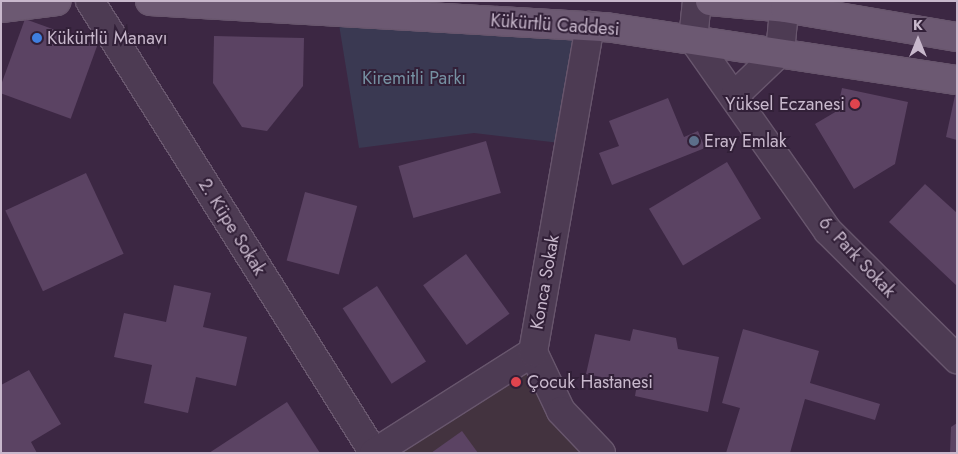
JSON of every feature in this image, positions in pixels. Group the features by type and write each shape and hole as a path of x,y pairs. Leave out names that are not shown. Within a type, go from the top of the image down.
{"main road":[{"path":"1,8 57,1"},
{"name":"Kükürtlü Caddesi","path":"150,1 590,26 692,39 957,80"},
{"path":"710,1 785,5 957,36"}],"street":[{"name":"2. Küpe Sokak","path":"90,1 374,453"},
{"path":"692,39 697,1"},
{"path":"735,95 780,52 785,5"},
{"name":"Konca Sokak","path":"374,453 533,352 590,26"},
{"name":"6. Park Sokak","path":"692,39 735,95 828,231 957,359"},
{"path":"533,352 561,411 601,453"}],"shaded area":[{"name":"Çocuk Hastanesi","path":"533,352 601,453 374,453"}],"green space":[{"name":"Kiremitli Parkı","path":"337,12 590,26 569,144 474,133 359,148"}],"building":[{"path":"25,19 97,45 71,119 1,93 1,85"},
{"path":"214,36 304,38 303,86 267,131 242,127 213,83"},
{"path":"842,88 908,102 895,164 854,189 815,124 837,111"},
{"path":"957,91 957,140 946,137"},
{"path":"668,98 684,137 698,131 705,148 612,185 599,153 619,146 609,121"},
{"path":"486,141 501,193 413,218 399,166"},
{"path":"727,162 761,219 683,265 649,209"},
{"path":"86,173 124,254 43,291 5,211"},
{"path":"925,184 957,213 957,286 889,222"},
{"path":"305,192 357,206 339,275 287,261"},
{"path":"466,254 509,314 467,345 423,285"},
{"path":"174,285 211,293 203,327 247,337 236,386 196,377 188,413 144,403 152,365 114,357 124,313 166,322"},
{"path":"377,286 426,361 392,384 343,308"},
{"path":"633,329 676,338 678,349 719,357 708,412 635,396 637,384 586,374 595,334 630,341"},
{"path":"743,329 819,351 810,383 880,404 875,420 805,399 790,453 726,453 740,408 722,403"},
{"path":"29,370 61,424 31,442 37,453 1,453 1,385"},
{"path":"287,402 320,453 209,453"},
{"path":"957,423 957,453 950,453 951,427"},
{"path":"462,431 478,453 431,453"}],"place":[{"name":"Kükürtlü Manavı","path":"37,38"},
{"name":"Yüksel Eczanesi","path":"855,104"},
{"name":"Eray Emlak","path":"694,141"},
{"name":"Çocuk Hastanesi","path":"516,382"}]}
